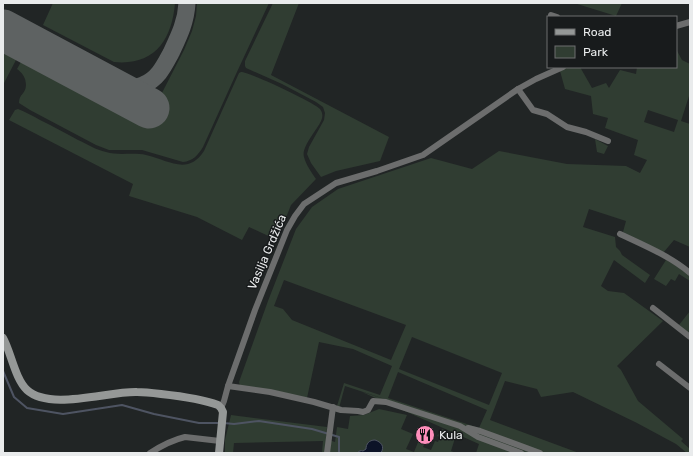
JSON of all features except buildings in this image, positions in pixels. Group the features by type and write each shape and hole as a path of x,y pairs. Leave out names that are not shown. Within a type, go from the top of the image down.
{"street":[{"path":"677,26 690,22"},
{"name":"Vasilja Grdžića","path":"221,408 256,310 287,230 304,204 336,183 423,155 518,89 561,68"},
{"path":"518,89 533,110 547,114 567,127 586,132 608,141"},
{"path":"620,234 682,266 690,273"},
{"path":"652,308 690,337"},
{"path":"3,338 23,386 37,396 61,399 84,399 113,394 138,392 181,396 218,405 223,412 219,453"},
{"path":"659,364 690,388"},
{"path":"228,386 270,392 341,410 363,412 368,410 373,401 386,402 480,431 540,453"},
{"path":"327,453 333,407"},
{"path":"460,426 478,437 521,453"},
{"path":"150,453 162,445 185,437 220,439"}],"green space":[{"path":"53,3 175,3 170,28 165,39 158,48 150,55 140,60 114,62 43,25"},
{"path":"197,3 269,3 203,147 192,159 183,162 142,150 109,150 96,145 19,103 19,99 26,88 25,79 22,73 17,69 22,60 146,124 184,50 192,31 196,16"},
{"path":"273,3 299,3 271,75 389,137 380,161 336,171 321,177 311,163 307,154 309,147 324,120 325,113 323,107 282,84 246,68 245,61"},
{"path":"574,3 622,3 616,16"},
{"path":"3,50 17,58 3,85"},
{"path":"677,51 682,60 690,64 690,93 681,121 690,124 690,247 674,240 663,253 623,232 626,221 589,209 583,227 615,237 616,247 622,255 650,275 645,283 614,260 601,286 608,291 624,293 663,321 617,366 621,370 638,401 683,439 681,441 690,449 690,453 687,453 676,444 637,423 573,392 541,397 537,389 505,381 490,420 579,453 476,453 479,444 362,392 400,404 345,386 339,408 240,386 239,382 296,229 312,207 338,189 431,158 472,169 499,151 567,164 626,166 640,173 647,160 634,155 638,140 605,128 608,118 593,114 591,96 565,89 560,71 567,68 581,68 592,88 606,83 609,88 620,70 636,74 637,68 677,68","holes":["648,110 678,120 674,132 644,122","284,280 406,325 391,360 292,320 283,309 274,306","412,337 502,373 489,405 399,369","319,342 353,349 392,366 380,395 344,383 337,406 307,398","398,372 487,410 479,428 388,398"]},
{"path":"241,72 269,82 295,95 316,106 320,109 322,114 321,121 307,144 304,153 306,163 316,179 291,205 277,240 249,227 242,240 197,217 129,196 133,184 9,120 15,110 18,109 102,151 116,154 141,154 170,163 184,165 198,159 204,151 239,73"},
{"path":"595,139 608,146 604,154 597,152"},
{"path":"666,260 683,269 690,276 690,281 679,274 675,281 671,279 666,286 654,279"},
{"path":"690,311 690,335 679,325"},
{"path":"379,409 407,415 401,429 413,434 406,449 414,452 419,440 425,443 423,447 431,450 435,441 438,442 440,437 437,436 442,429 456,435 451,451 456,453 322,453 323,441 234,443 233,453 225,453 225,440 231,415 327,427 326,439 335,442 337,427 348,429 350,416 364,415"}],"water":[{"path":"375,440 382,445 383,448 381,453 357,453 366,449 368,443"}],"waterway":[{"path":"3,371 14,397 27,408 63,414 122,405 154,414 199,423 220,423"},
{"path":"224,423 234,424 259,421 312,429 339,437 339,453"}],"taxiway":[{"path":"106,85 125,88 139,87 157,76 166,63 184,23 187,3"}],"runway":[{"path":"3,30 149,108"}],"place":[{"name":"Kula","path":"425,435"}]}
